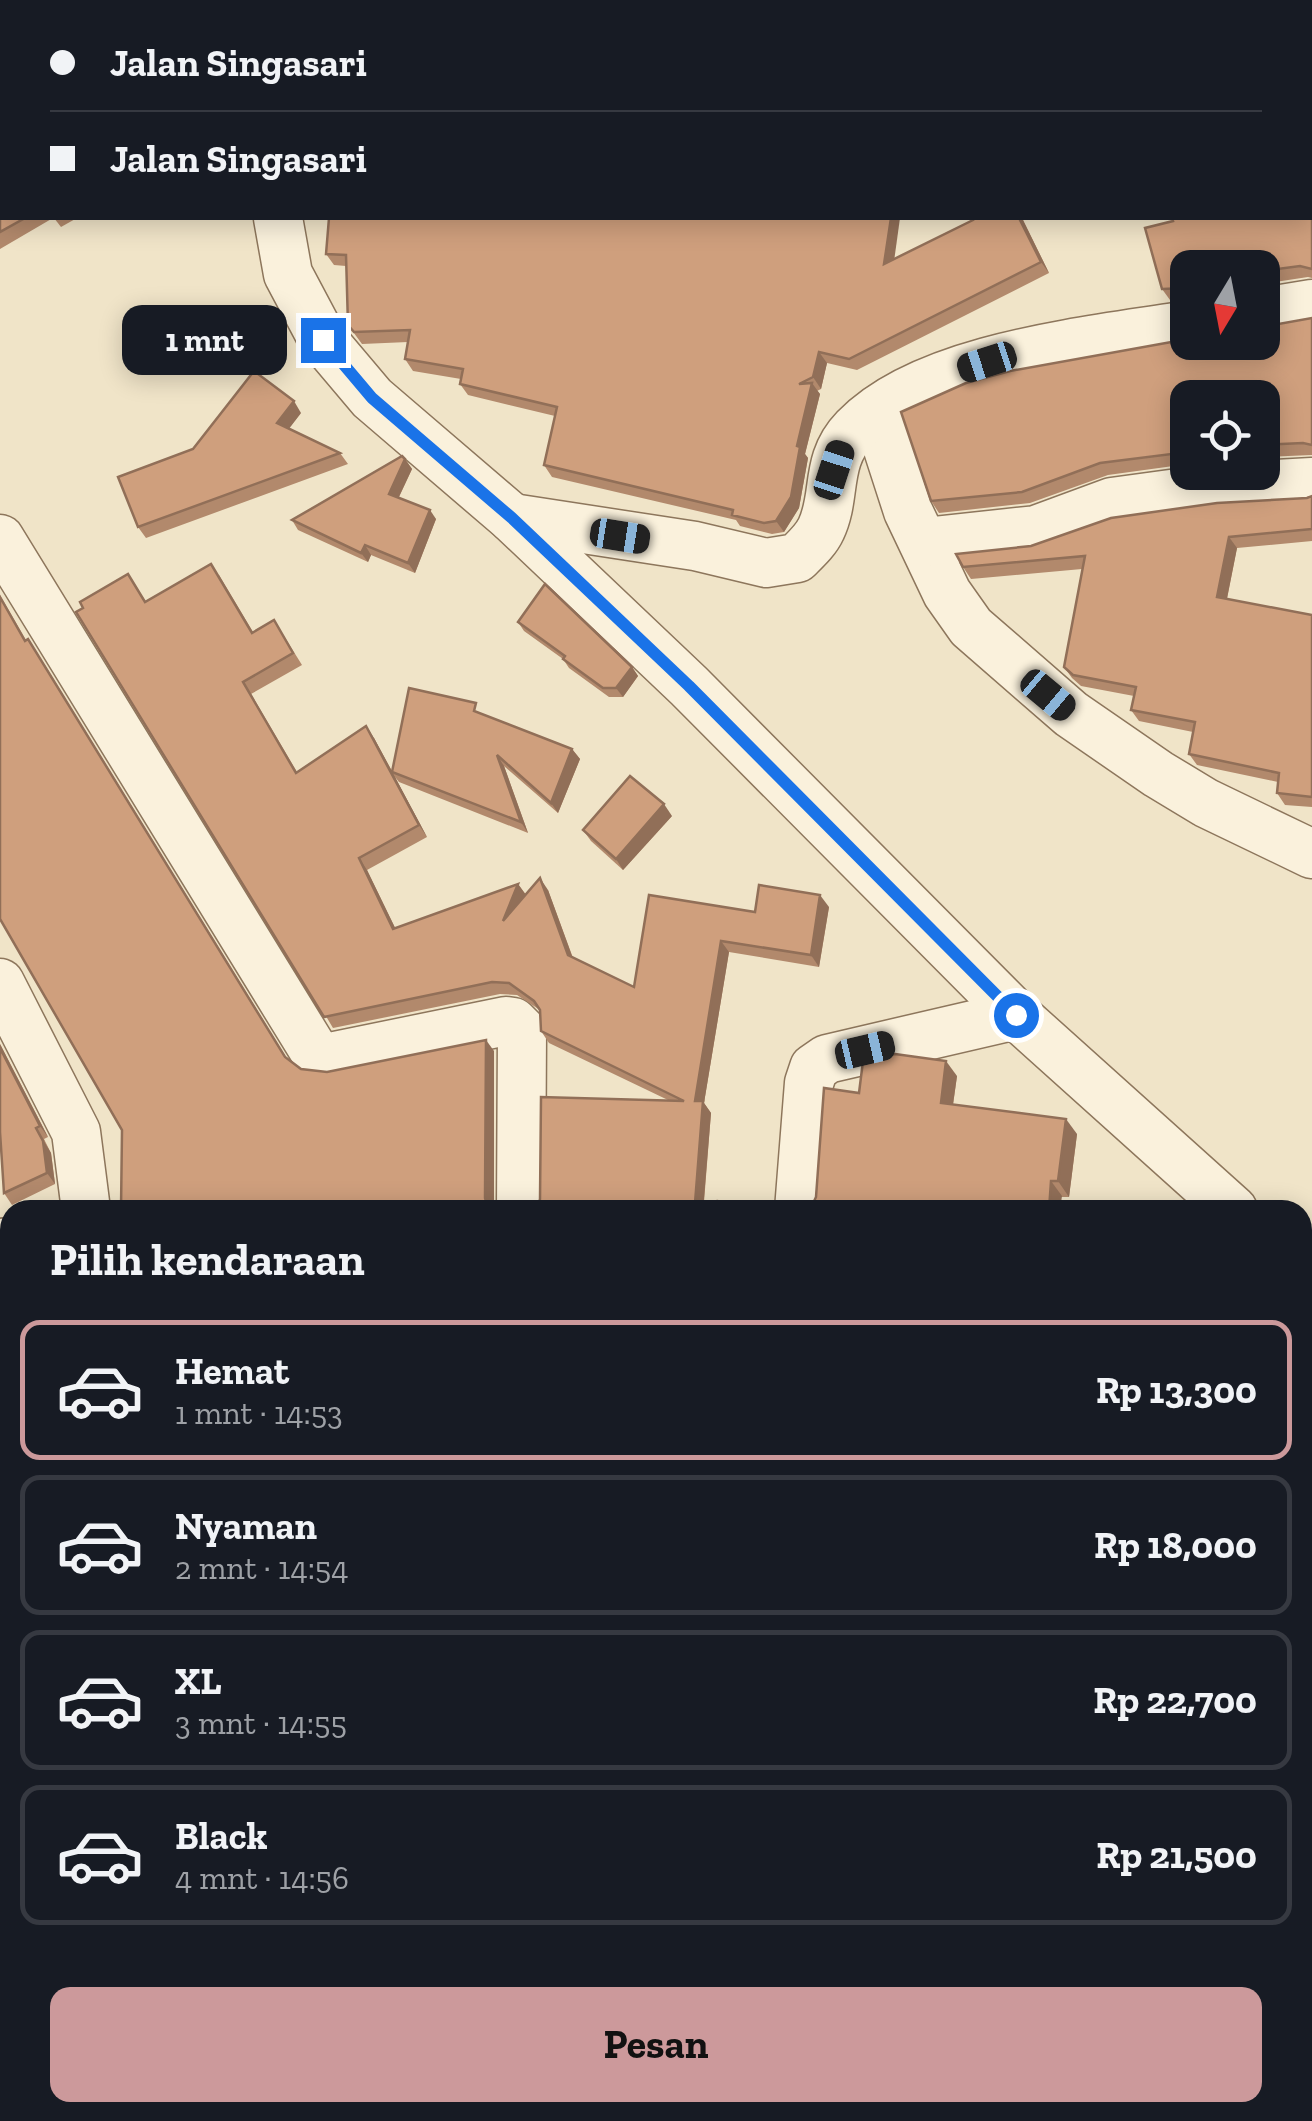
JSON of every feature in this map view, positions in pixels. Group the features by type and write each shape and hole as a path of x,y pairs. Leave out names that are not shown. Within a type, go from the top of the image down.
{"street":[{"path":"278,220 288,274 323,340 372,398 512,518 689,686 1016,1015 1221,1200"},
{"path":"1280,309 1312,304"},
{"path":"512,518 694,546 766,562 797,558 822,527 840,450 855,429 876,412 938,377 987,362 1170,328"},
{"path":"876,412 908,512 947,593 971,627 1070,714 1206,803 1312,854"},
{"path":"924,542 1036,530 1112,502 1222,487 1312,482"},
{"path":"0,539 316,1054 330,1058 506,1020 522,1031 520,1200"},
{"path":"0,983 76,1132 85,1200"},
{"path":"800,1200 814,1068 827,1059 1016,1015"}],"building":[{"path":"0,220 21,220 0,232"},
{"path":"329,220 891,220 884,264 973,220 1020,220 1041,262 849,359 819,352 813,377 799,384 812,383 797,446 800,447 791,497 776,521 764,523 732,515 733,510 544,465 557,407 460,384 463,369 405,359 410,330 354,332 348,325 346,255 326,254"},
{"path":"1173,220 1312,220 1312,269 1280,269 1280,250 1170,250 1170,289 1162,289 1145,228"},
{"path":"1312,318 1312,445 1280,444 1280,380 1170,380 1170,454 1100,463 1022,492 931,501 901,412 966,383 1010,371 1170,342 1170,360 1280,360 1280,324"},
{"path":"254,371 294,401 277,423 340,453 138,527 118,477 193,449"},
{"path":"402,456 405,459 389,494 430,510 408,563 365,545 361,553 292,520"},
{"path":"1312,496 1312,529 1229,537 1217,597 1312,615 1312,797 1277,793 1279,773 1189,754 1195,722 1131,710 1136,687 1073,675 1064,667 1085,556 963,567 956,554 1031,546 1111,518 1217,503"},
{"path":"211,564 252,633 274,620 293,653 243,682 296,773 366,726 419,825 359,858 393,929 518,884 503,921 540,878 568,955 634,987 649,895 755,912 759,885 820,895 811,955 721,941 695,1101 703,1101 695,1200 540,1200 541,1097 684,1101 541,1031 540,1010 534,1001 509,983 492,982 324,1017 76,612 83,608 80,602 128,574 145,602"},
{"path":"545,584 632,667 616,688 603,688 518,622"},
{"path":"0,597 285,1057 301,1069 327,1072 486,1040 486,1200 121,1200 122,1130 0,919"},
{"path":"409,688 476,703 474,711 572,749 551,803 497,755 521,822 392,772"},
{"path":"630,776 664,804 616,859 583,830"},
{"path":"0,1048 40,1126 36,1128 43,1141 47,1173 4,1193 0,1132"},
{"path":"895,1054 946,1061 941,1103 1066,1119 1058,1181 1051,1181 1050,1200 815,1200 824,1088 859,1093 863,1061"}],"route":[{"path":"323,340 372,398 512,518 689,686 1016,1015"}]}
